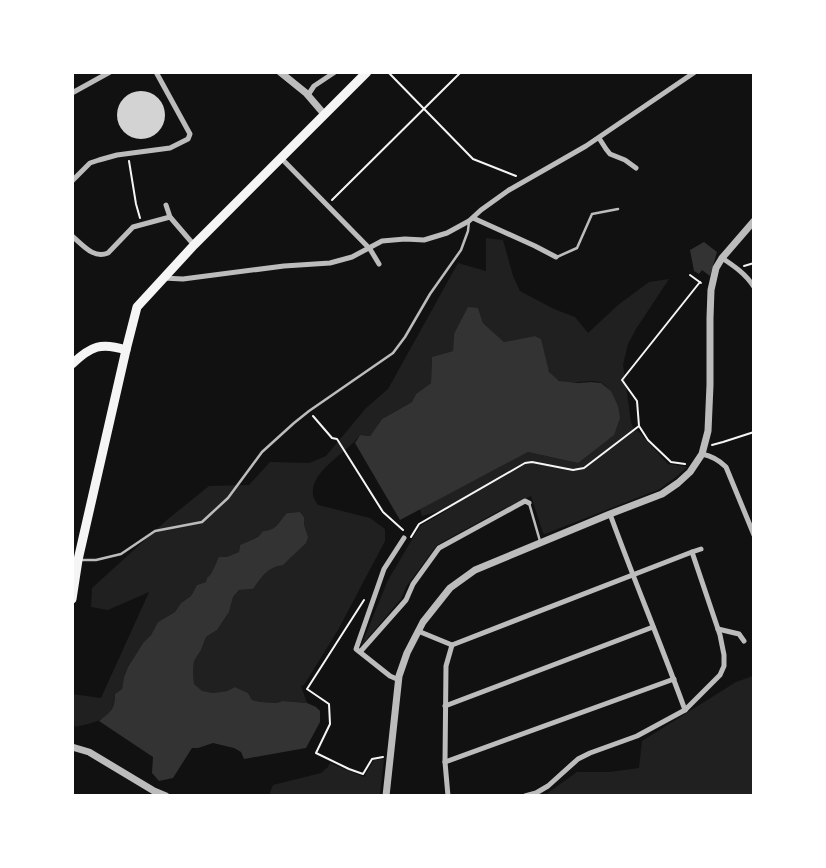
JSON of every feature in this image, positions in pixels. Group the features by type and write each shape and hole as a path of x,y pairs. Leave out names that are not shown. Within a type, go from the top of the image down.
{"main road":[{"path":"72,599 75,561 137,307 194,245 366,72"},
{"path":"72,364 77,355 94,347 111,345 126,350"}],"street":[{"path":"72,93 110,72"},
{"path":"72,181 90,163 128,154 170,148 188,140 190,134 156,72"},
{"path":"280,72 308,95 324,114"},
{"path":"308,95 314,86 334,72"},
{"path":"162,278 183,279 284,266 330,263 352,257 382,242 424,240 447,233 471,220 497,198 586,146 695,72"},
{"path":"598,138 610,154 625,160 636,168"},
{"path":"281,158 370,248 379,264"},
{"path":"166,205 170,217 194,245"},
{"path":"72,236 92,253 103,255 108,253 133,227 170,217"},
{"path":"471,220 535,246 556,257"},
{"path":"386,796 398,680 407,653 422,622 450,588 475,570 662,494 690,472 702,454 708,431 711,290 716,268 722,258 754,221"},
{"path":"722,258 749,279 754,287"},
{"path":"702,454 710,455 726,467 754,535"},
{"path":"360,652 406,600 413,584 439,548 525,502 529,503"},
{"path":"610,514 685,710"},
{"path":"398,680 390,676 356,649 384,569 406,539"},
{"path":"418,631 452,646 700,549"},
{"path":"525,796 536,793 548,786 578,759 637,736 685,710 720,675 724,666 724,655 718,629 692,552"},
{"path":"445,706 653,627"},
{"path":"718,629 738,634 744,641"},
{"path":"448,796 445,762 446,666 452,646"},
{"path":"445,762 674,679"},
{"path":"72,747 88,752 154,791 166,796"}],"lane":[{"path":"556,257 577,248 592,214 618,209"},
{"path":"75,561 96,560 121,554 155,531 202,522 228,498 262,452 294,423 393,353 405,337 430,294 461,250 471,220"},
{"path":"529,503 541,543"}],"path":[{"path":"388,72 473,159 526,180"},
{"path":"327,205 461,72"},
{"path":"128,154 136,204 142,224"},
{"path":"690,276 711,290"},
{"path":"693,466 671,462 648,440 639,426 637,400 622,380 700,282"},
{"path":"309,411 332,438 337,439 384,512 406,534 406,539"},
{"path":"406,539 419,524 525,463 532,462 573,470 584,468 639,426"},
{"path":"705,446 754,432"},
{"path":"369,593 307,690 329,704 330,724 316,753 363,774 372,759 390,758"}],"shaded area":[{"path":"486,238 503,240 513,276 520,291 554,309 575,317 588,333 618,305 649,282 669,279 636,329 628,344 623,365 631,422 635,432 637,430 668,464 687,467 660,489 545,534 543,533 531,496 437,545 406,587 401,599 361,646 388,580 420,526 451,508 422,516 420,509 528,452 578,463 611,391 602,383 596,381 568,383 556,379 547,367 541,339 535,336 504,342 483,323 478,308 454,334 453,351 432,357 431,383 416,394 412,402 382,419 370,436 360,435 317,477 313,495 318,505 370,518 385,529 385,541 338,630 304,685 301,686 307,703 282,701 277,703 252,700 248,693 235,687 227,691 202,692 194,684 193,672 194,661 206,637 217,630 229,612 233,597 239,590 253,589 268,570 292,557 297,547 304,517 300,512 287,513 275,527 263,531 258,537 240,545 239,552 216,563 206,582 197,585 191,596 181,603 175,612 158,622 151,635 143,643 128,667 122,689 115,694 112,709 108,715 97,721 75,727 72,694 101,698 149,592 108,610 91,607 92,588 168,519 209,486 249,485 270,462 309,463 326,456 366,408 388,389 458,263 486,271"},
{"path":"704,242 717,252 710,276 702,270 699,274 694,271 690,250"},
{"path":"468,307 478,308 483,323 504,342 535,336 541,339 549,372 559,381 601,383 611,391 618,406 620,418 614,435 578,463 528,452 400,520 355,443 360,435 370,436 382,419 412,402 416,394 431,383 432,357 453,351 454,334"},
{"path":"300,512 304,517 304,525 308,537 306,543 283,565 277,566 265,573 253,589 239,590 233,597 229,612 217,630 206,637 194,661 194,684 202,691 213,693 227,691 235,687 248,693 252,700 261,702 307,703 320,711 320,722 306,748 244,759 241,752 234,748 213,743 192,748 173,778 159,781 152,773 153,757 99,721 111,710 115,694 122,689 128,667 158,622 175,612 181,603 191,596 197,585 206,582 219,557 227,557 239,552 240,545 258,537 263,531 275,527 287,513"},
{"path":"753,676 753,795 545,795 577,772 609,772 639,768 642,741 736,682"},
{"path":"384,759 380,795 269,795 273,785 321,773 330,763 364,777 374,760"}],"building":[{"path":"141,91 150,93 158,98 163,106 165,115 163,124 158,132 150,137 141,139 132,137 124,132 119,124 117,115 119,106 124,98 132,93"}]}
